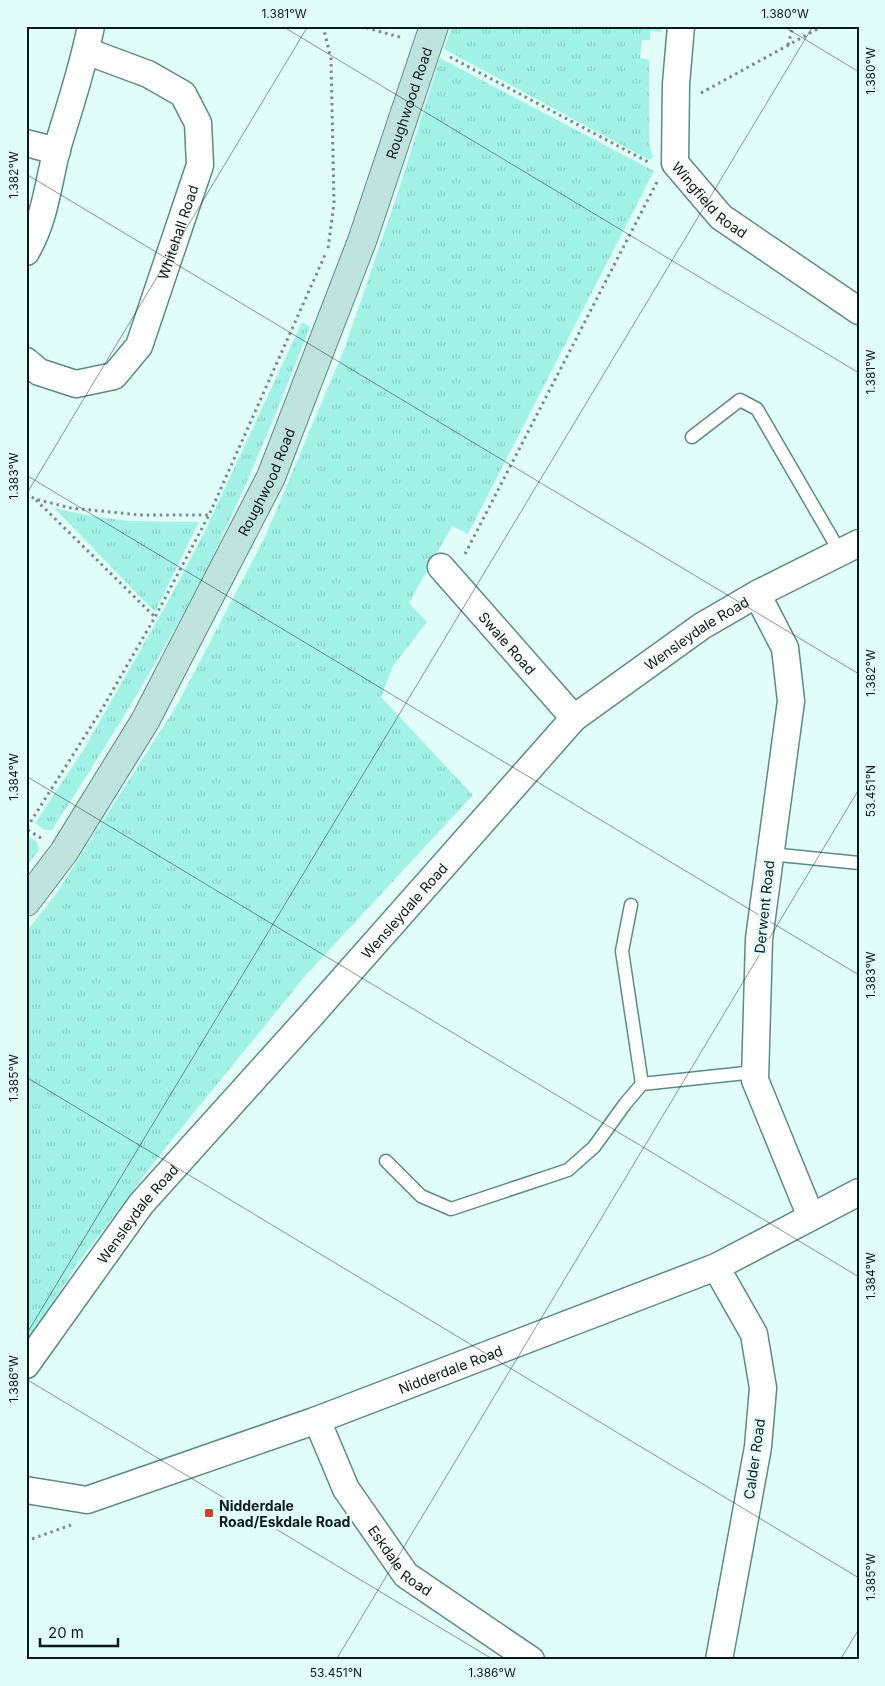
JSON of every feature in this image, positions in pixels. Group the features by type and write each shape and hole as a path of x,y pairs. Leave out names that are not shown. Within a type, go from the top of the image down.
{"street":[{"name":"Wingfield Road","path":"681,26 676,106 669,167 721,217 859,311"},
{"name":"Roughwood Road","path":"26,902 64,852 145,721 271,477 362,241 430,36"},
{"name":"Whitehall Road","path":"26,252 33,240 47,198 57,151 89,39 183,94 198,123 200,165 139,346 114,376 76,384 39,372 26,361"},
{"path":"26,143 57,151"},
{"name":"Wensleydale Road","path":"26,1365 141,1204 574,718 702,626 757,594 849,548"},
{"name":"Swale Road","path":"442,567 574,718"},
{"name":"Derwent Road","path":"757,594 785,648 791,701 759,939 755,1080 811,1217"},
{"name":"Nidderdale Road","path":"26,1490 87,1500 317,1420 716,1267 859,1192"},
{"name":"Calder Road","path":"716,1267 754,1334 763,1388 758,1447 719,1660"},
{"name":"Eskdale Road","path":"317,1420 346,1490 406,1575 531,1660"}],"lane":[{"path":"692,437 740,400 757,409 849,548"},
{"path":"770,854 859,863"},
{"path":"632,905 622,950 642,1084"},
{"path":"386,1161 421,1196 451,1209 568,1170 594,1147 642,1084 755,1072"}],"path":[{"path":"26,829 102,709 155,617 209,515 328,248 334,203 332,58 323,26"},
{"path":"360,26 430,36 669,167 482,518 464,556"},
{"path":"788,46 793,26"},
{"path":"676,106 823,26"},
{"path":"26,494 35,499 71,508 140,515 209,515"},
{"path":"35,499 155,617"}],"green space":[{"path":"452,26 661,26 661,32 650,31 650,40 642,40 640,58 649,60 649,143 653,157 649,160 444,49"},
{"path":"440,58 654,171 468,534 452,526 409,603 427,622 393,666 381,697 473,795 306,975 162,1152 78,1263 26,1345 26,932 56,894 177,705 265,537 345,347 399,189"},
{"path":"302,322 310,327 261,450 206,570 152,669 113,734 52,830 45,830 35,823 84,749 166,605 204,533"},
{"path":"54,508 96,517 130,521 199,522 155,612"},
{"path":"26,835 37,842 39,850 26,867"}],"place":[{"name":"Nidderdale Road/Eskdale Road","path":"209,1513"}]}
